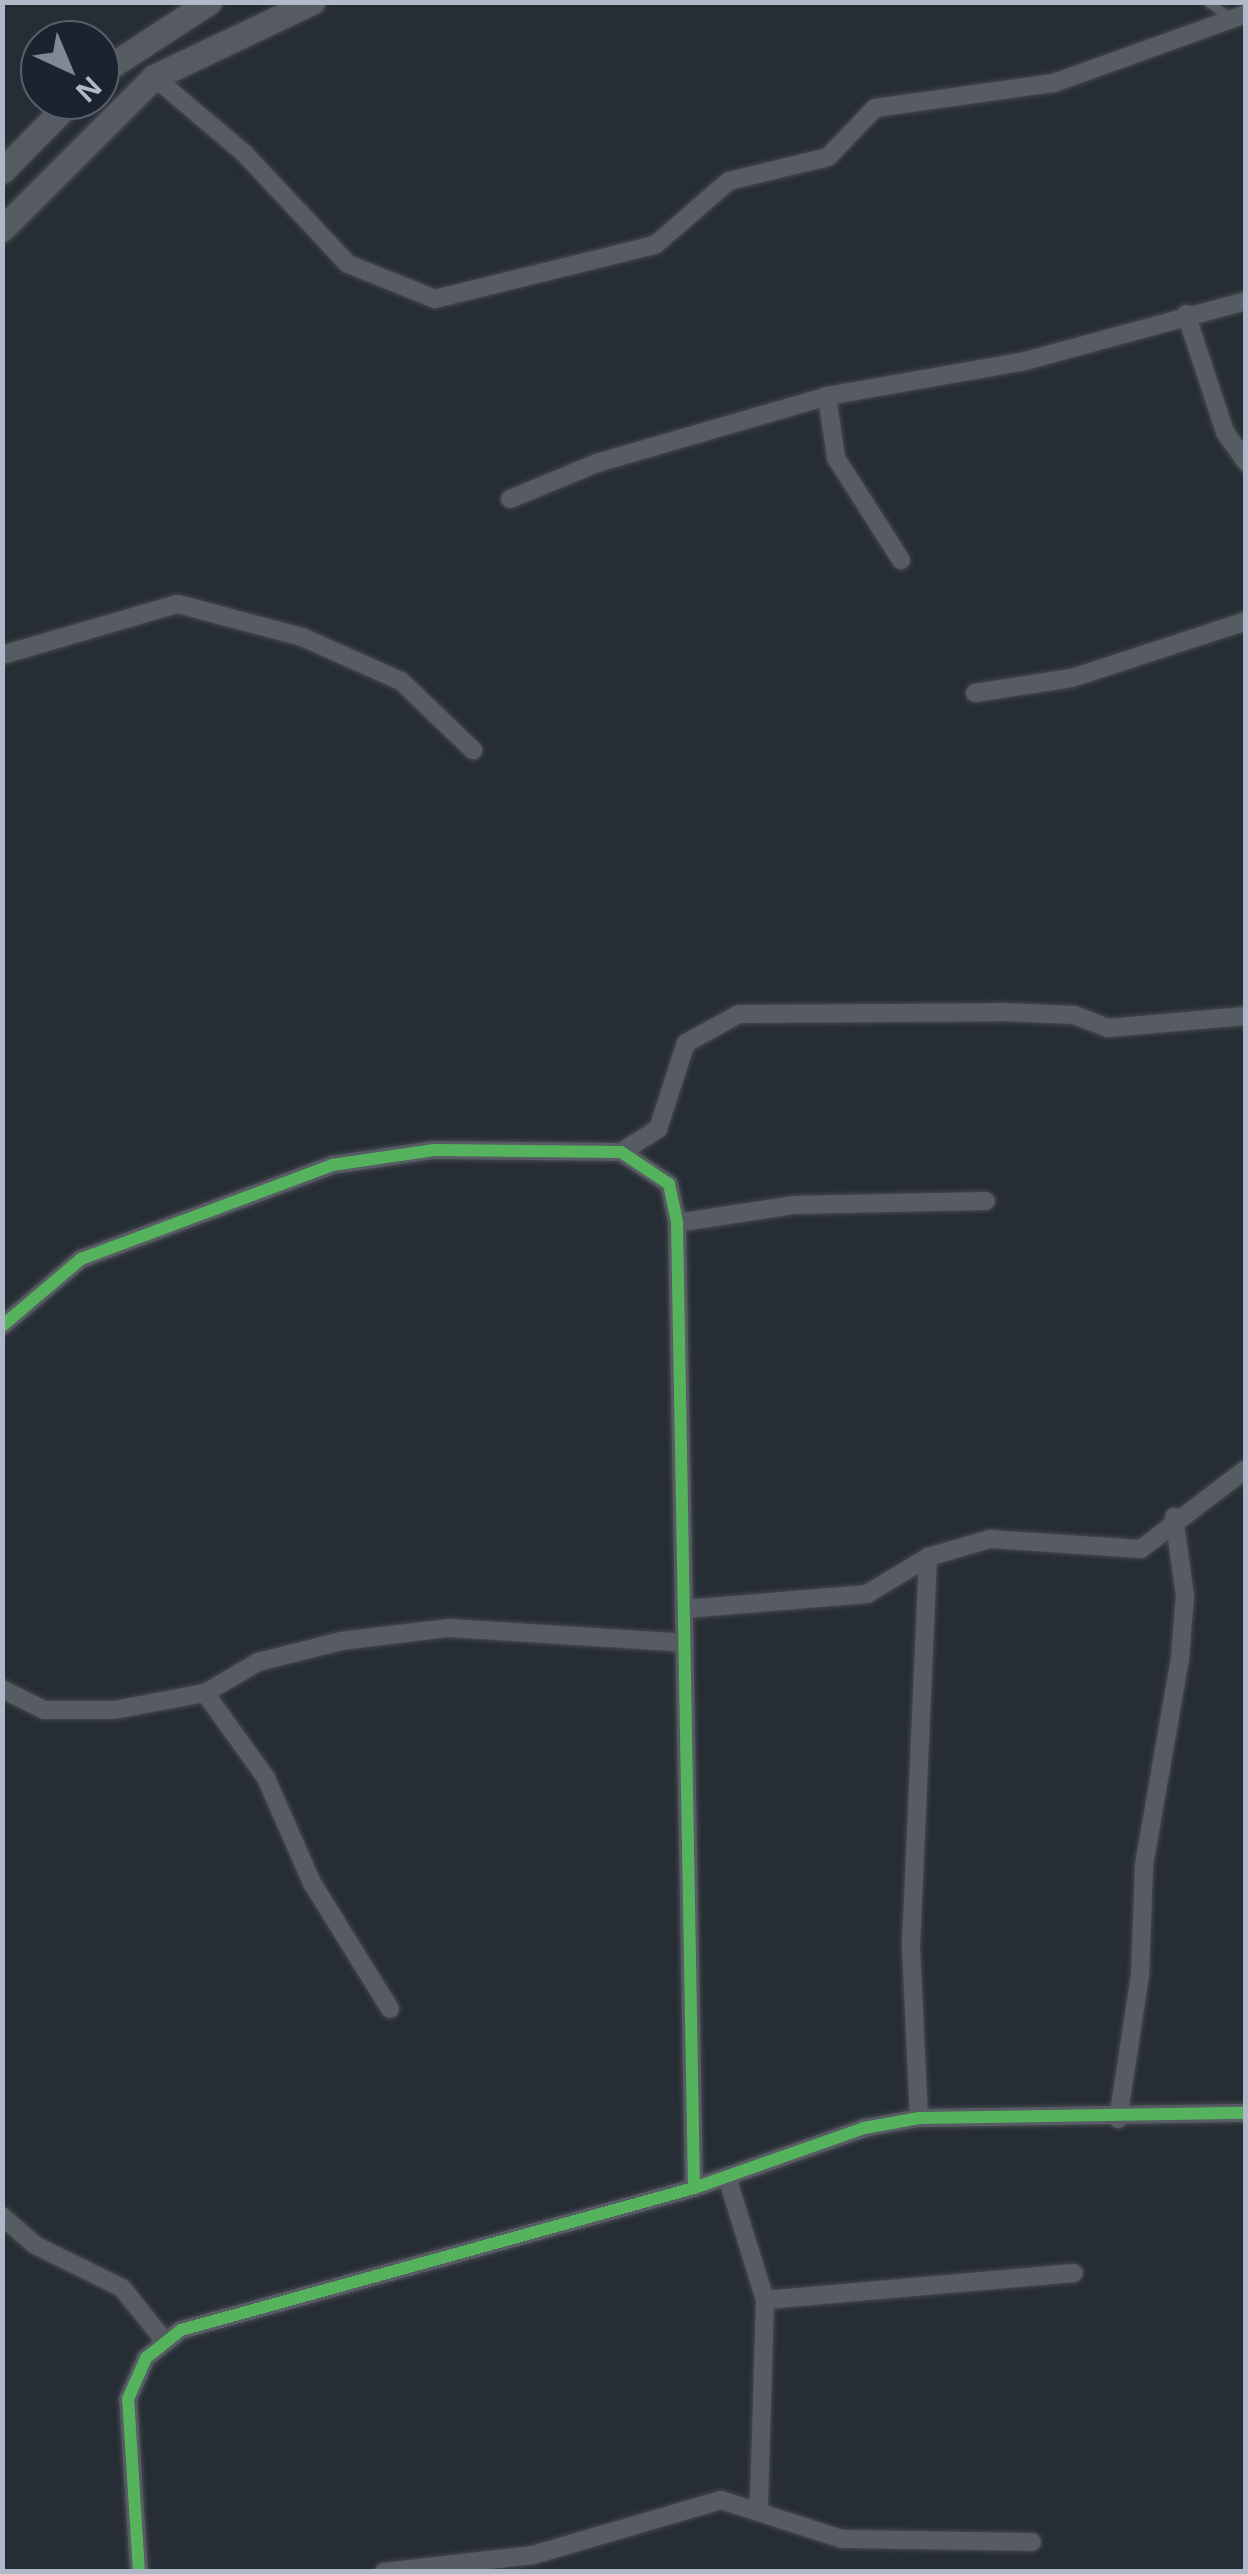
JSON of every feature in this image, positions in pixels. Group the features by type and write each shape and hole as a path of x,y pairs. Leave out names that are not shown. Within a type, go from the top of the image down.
{"street":[{"path":"120,61 209,2"},
{"path":"2,228 154,76 312,2"},
{"path":"154,76 244,153 348,264 435,300 656,245 729,181 828,157 875,108 1054,83 1240,17"},
{"path":"2,171 51,120"},
{"path":"2,159 40,131"},
{"path":"510,499 596,463 827,396 1025,361 1186,314 1246,301"},
{"path":"1186,314 1225,432 1246,462"},
{"path":"827,396 836,458 901,560"},
{"path":"2,655 178,604 302,637 402,681 473,750"},
{"path":"975,693 1072,678 1246,621"},
{"path":"2,1326 81,1259 332,1165 434,1150 621,1152 658,1129 686,1043 739,1014 1003,1012 1074,1015 1108,1028 1246,1016"},
{"path":"621,1152 669,1184 677,1223 694,2188"},
{"path":"677,1223 792,1205 986,1201"},
{"path":"685,1610 867,1594 928,1557 990,1539 1140,1548 1174,1517 1246,1469"},
{"path":"1118,2119 1140,1976 1144,1866 1181,1642 1174,1517"},
{"path":"919,2118 911,1946 928,1557"},
{"path":"2,1689 44,1710 78,1711 205,1693 258,1662 448,1628 685,1644"},
{"path":"205,1693 266,1778 312,1883 390,2008"},
{"path":"139,2572 128,2399 164,2340 694,2188 919,2118 1118,2119 1246,2112"},
{"path":"726,2177 765,2300 759,2505"},
{"path":"2,2216 35,2245 122,2288 164,2340"},
{"path":"765,2300 1074,2273"},
{"path":"384,2572 534,2555 721,2500 759,2505 802,2531 842,2539 1032,2542"}],"lane":[{"path":"1208,2 1240,17"}],"cycle path":[{"path":"2,1326 81,1259 332,1165 434,1150 621,1152 669,1184 677,1223 694,2188"},
{"path":"139,2572 128,2399 146,2358 181,2330 694,2188 864,2128 919,2118 1246,2113"}]}
